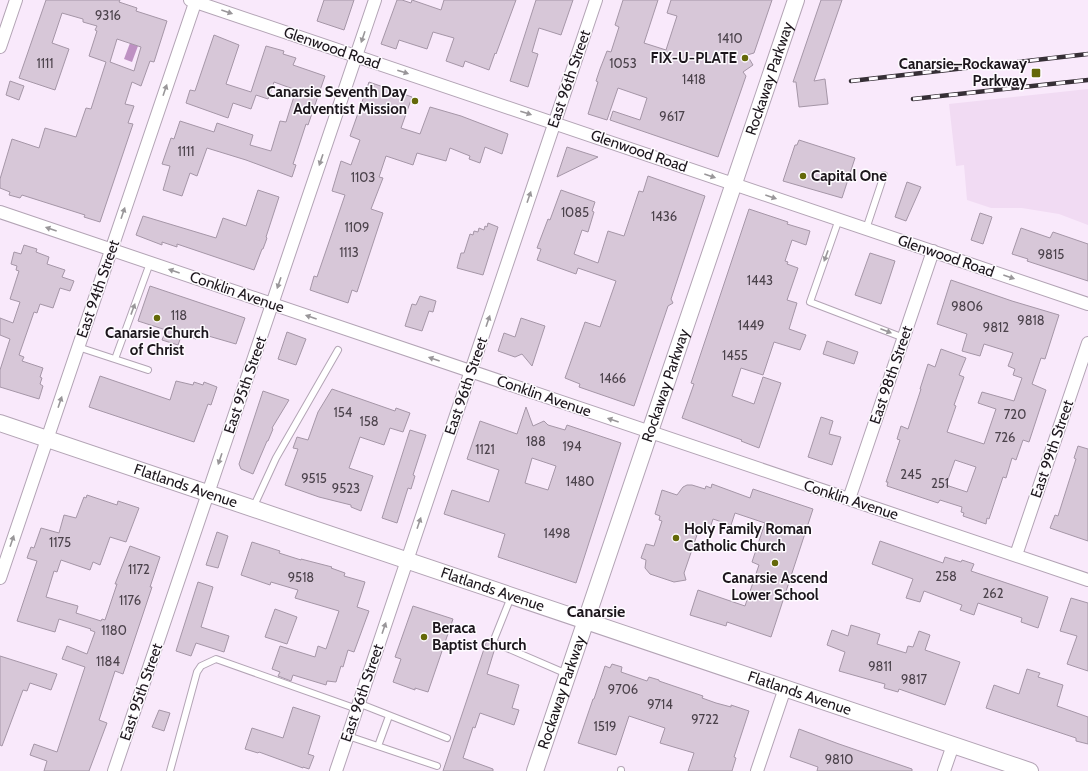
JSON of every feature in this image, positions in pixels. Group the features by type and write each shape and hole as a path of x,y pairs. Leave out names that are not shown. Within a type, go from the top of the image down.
{"main road":[{"name":"Rockaway Parkway","path":"535,771 796,0"},
{"name":"Flatlands Avenue","path":"0,423 1030,771"}],"street":[{"path":"0,47 16,0"},
{"name":"East 95th Street","path":"114,771 375,0"},
{"name":"East 96th Street","path":"336,771 596,0"},
{"name":"Glenwood Road","path":"194,1 555,122 1088,304"},
{"name":"East 94th Street","path":"0,578 194,1"},
{"name":"Conklin Avenue","path":"0,212 1088,580"},
{"name":"East 98th Street","path":"849,499 933,251"},
{"name":"East 99th Street","path":"1016,555 1088,343"},
{"path":"756,771 785,688"},
{"path":"944,771 953,745"}],"lane":[{"path":"866,229 884,175"},
{"path":"839,220 810,302 904,338"},
{"path":"115,359 150,263"},
{"path":"78,347 148,370"},
{"path":"253,508 276,458 338,350"},
{"path":"512,596 494,642 568,675"},
{"path":"170,771 197,672 201,666 216,659 389,716 447,738"},
{"path":"378,746 389,716"},
{"path":"348,736 437,766"}],"shaded area":[{"path":"130,43 138,46 132,62 124,59"},
{"path":"1088,89 1088,225 1059,214 1022,208 991,208 967,200 964,165 956,166 949,104"}],"building":[{"path":"46,0 120,0 119,2 137,8 136,11 167,21 154,62 150,61 141,86 132,82 125,104 134,106 128,123 133,124 100,222 84,217 85,215 22,195 20,198 9,195 10,192 0,188 0,179 12,139 39,148 45,128 76,137 86,108 91,109 106,62 89,56 97,31 95,30 97,26 83,22 83,19 62,13 52,43 69,49 55,90 19,78","holes":["117,39 141,47 134,71 110,62"]},
{"path":"324,0 354,0 344,30 317,21"},
{"path":"397,0 411,3 412,0 441,10 444,0 516,0 489,70 465,61 463,67 446,61 454,38 433,32 427,49 399,40 396,49 381,44"},
{"path":"536,0 573,0 561,35 539,28 532,52 538,54 528,87 510,81"},
{"path":"623,0 658,0 644,43 666,50 677,16 667,13 671,0 772,0 754,53 747,55 753,65 743,72 746,76 718,157 610,120 613,111 640,120 647,98 618,88 607,120 588,114 598,82 596,81 600,69 607,51 611,52 619,27 615,25"},
{"path":"821,0 842,0 814,81 825,79 828,104 799,107 796,82 793,82"},
{"path":"214,35 239,45 226,84 251,92 266,46 284,51 283,54 296,58 293,65 325,76 308,125 306,124 293,164 296,165 292,177 246,160 207,148 197,176 190,173 182,196 163,190 170,166 162,164 171,138 174,139 180,121 214,132 217,123 253,135 250,145 271,151 280,121 286,122 296,90 274,82 268,99 256,95 251,109 233,103 228,118 186,103 190,90 195,91"},
{"path":"10,81 24,86 19,100 6,95"},
{"path":"369,82 412,97 401,128 420,134 430,107 461,116 508,134 502,154 485,147 480,163 469,159 470,156 450,148 446,161 417,153 413,165 386,156 379,177 383,178 371,209 383,213 357,292 352,290 348,303 310,290 314,276 317,277 345,195 332,191 341,161 351,165 360,140 350,136"},
{"path":"799,140 855,158 842,198 783,181 795,145 797,145"},
{"path":"567,147 598,157 557,177"},
{"path":"648,176 705,196 671,299 673,303 668,306 634,406 579,387 580,384 565,378 585,322 600,327 616,281 578,268 576,274 537,260 541,249 537,248 548,219 550,220 561,190 595,202 592,211 594,212 588,232 582,230 574,254 598,263 608,231 624,236 639,191 643,192"},
{"path":"907,182 921,187 906,221 895,217"},
{"path":"258,190 279,197 266,237 267,238 254,270 177,244 177,247 162,242 162,245 136,235 143,216 216,238 223,218 246,226"},
{"path":"749,209 788,222 787,224 810,231 806,245 792,240 785,261 788,262 787,264 798,268 787,300 797,303 789,329 806,335 800,350 774,342 763,375 741,368 732,396 754,404 763,377 781,383 759,448 741,441 742,440 682,418 694,384 691,383"},
{"path":"980,213 992,217 983,244 971,240"},
{"path":"488,223 498,227 483,275 457,268 461,253 464,253 470,234 473,235 474,231 478,232 479,228 484,230"},
{"path":"1021,228 1050,238 1053,232 1088,244 1088,281 1027,261 1028,259 1012,254"},
{"path":"24,245 37,249 36,252 49,257 47,264 65,270 62,277 74,281 70,291 60,288 53,308 40,304 37,313 34,312 19,355 24,357 22,361 43,368 40,377 42,378 40,384 43,386 39,399 0,387 0,370 10,339 0,335 0,318 13,323 20,302 10,299 19,271 16,270 17,266 11,264 14,252 21,254"},
{"path":"870,253 895,261 881,304 855,295"},
{"path":"951,280 1059,315 1045,359 1041,358 1032,384 1046,390 1029,442 1023,440 1016,460 1012,458 1006,478 1003,477 986,524 963,516 964,513 961,512 962,507 940,500 938,503 887,486 888,482 886,482 900,440 897,439 901,426 908,429 928,364 935,367 941,349 966,358 959,375 964,377 954,405 956,406 947,432 984,444 996,409 978,403 982,392 1014,401 1022,378 1013,375 1015,369 1008,366 1013,353 984,344 980,356 962,351 967,334 937,324","holes":["955,460 976,467 967,492 946,485"]},
{"path":"150,286 245,318 236,344 198,333 196,339 182,334 178,345 162,340 166,330 138,321"},
{"path":"420,296 436,301 433,312 429,311 422,331 405,326 412,304 416,305"},
{"path":"521,318 545,326 532,366 522,354 515,357 498,351 504,333 515,337"},
{"path":"287,332 306,339 296,365 278,359"},
{"path":"827,341 858,352 854,364 823,354"},
{"path":"100,376 170,400 176,381 193,385 194,382 203,385 204,382 217,387 211,405 208,404 194,442 89,407"},
{"path":"332,389 395,411 396,408 410,413 403,432 390,428 384,445 360,437 349,468 373,476 361,511 351,507 351,505 319,497 285,485 298,449 293,448 297,437 308,440 318,412"},
{"path":"263,391 289,400 272,428 273,429 253,474 241,469 239,464"},
{"path":"526,407 533,426 544,421 548,425 565,430 567,425 621,443 576,583 498,557 505,534 444,514 452,490 489,502 499,470 467,459 480,421 517,434","holes":["532,458 556,466 548,490 525,483"]},
{"path":"821,417 833,421 829,434 841,437 832,465 808,457"},
{"path":"410,430 426,435 413,475 415,476 411,489 408,488 397,523 382,518"},
{"path":"1078,446 1088,449 1088,541 1050,528 1055,515 1058,516 1076,459 1074,458"},
{"path":"712,484 750,498 753,489 813,509 771,637 727,622 726,626 690,615 698,590 745,606 759,565 752,562 765,523 735,513 731,525 713,519 709,531 703,529 702,533 698,532 684,573 686,580 674,582 650,574 645,568 646,560 641,558 646,544 654,546 662,521 659,520 660,516 655,514 662,490 677,495 683,487 687,485 705,489 706,486 711,488"},
{"path":"87,495 117,505 118,501 139,508 126,542 110,537 100,565 93,562 90,570 61,560 57,572 54,571 46,597 78,606 76,613 101,621 102,619 105,620 117,584 115,584 130,546 160,557 150,587 152,587 123,674 115,671 99,720 107,723 89,771 44,771 47,761 30,755 34,744 57,752 85,667 62,659 67,646 87,654 95,632 90,630 91,629 59,619 55,632 17,621 37,561 27,558 31,547 34,548 41,528 59,533 64,515 76,518 84,497 86,498"},
{"path":"217,532 228,536 218,568 206,565"},
{"path":"880,541 943,563 945,557 974,564 971,571 1048,597 1038,628 1021,622 1022,618 978,603 974,615 960,610 962,605 924,591 920,602 906,598 913,579 872,564"},
{"path":"252,542 280,551 279,553 301,560 332,567 331,568 345,573 344,576 365,582 357,607 369,611 354,652 348,650 343,667 341,666 336,682 327,681 326,685 293,675 291,681 278,676 280,672 272,669 280,646 315,657 318,646 326,649 339,611 295,598 298,590 271,582 270,585 241,575"},
{"path":"198,582 213,587 201,627 229,636 224,652 196,643 191,656 176,651"},
{"path":"1071,598 1088,603 1088,671 1067,664 1077,636 1060,631"},
{"name":"Beraca Baptist Church","path":"413,606 453,619 428,692 415,688 415,690 393,682 401,659 395,657"},
{"path":"275,609 297,617 287,644 265,637"},
{"path":"851,625 880,634 877,644 906,653 908,646 913,647 919,631 930,635 925,650 960,662 945,705 899,689 898,692 884,688 885,684 839,671 845,652 827,645 832,630 848,636"},
{"path":"487,640 489,640 490,645 495,648 487,674 519,685 512,708 519,710 514,725 480,713 475,728 473,727 463,758 493,769 493,771 443,771"},
{"path":"0,656 57,674 51,690 30,683 27,691 23,690 2,746 0,745"},
{"path":"612,664 622,667 621,672 647,681 649,677 703,696 702,698 716,703 731,707 731,705 749,711 734,757 736,758 732,771 688,771 694,753 660,743 665,728 629,716 616,755 578,743 605,666 610,668"},
{"path":"1027,669 1040,673 1038,677 1063,685 1057,706 1088,717 1088,744 1076,741 1076,738 986,708 994,685 1019,694"},
{"path":"293,707 320,716 308,754 314,756 309,769 259,752 245,749 252,728 283,738"},
{"path":"159,710 170,713 164,731 152,727"},
{"path":"799,729 912,769 912,771 817,771 818,767 790,757"}],"railway":[{"path":"851,81 1088,54"},
{"path":"913,99 1088,80"}],"place":[{"name":"FIX-U-PLATE","path":"745,58"},
{"name":"Canarsie–Rockaway Parkway","path":"1036,73"},
{"name":"Canarsie Seventh Day Adventist Mission","path":"415,101"},
{"name":"Capital One","path":"803,176"},
{"name":"Canarsie Church of Christ","path":"157,318"},
{"name":"Holy Family Roman Catholic Church","path":"676,538"},
{"name":"Canarsie Ascend Lower School","path":"775,563"},
{"name":"Beraca Baptist Church","path":"424,637"}],"district":[{"name":"Canarsie","path":"596,611"}]}
